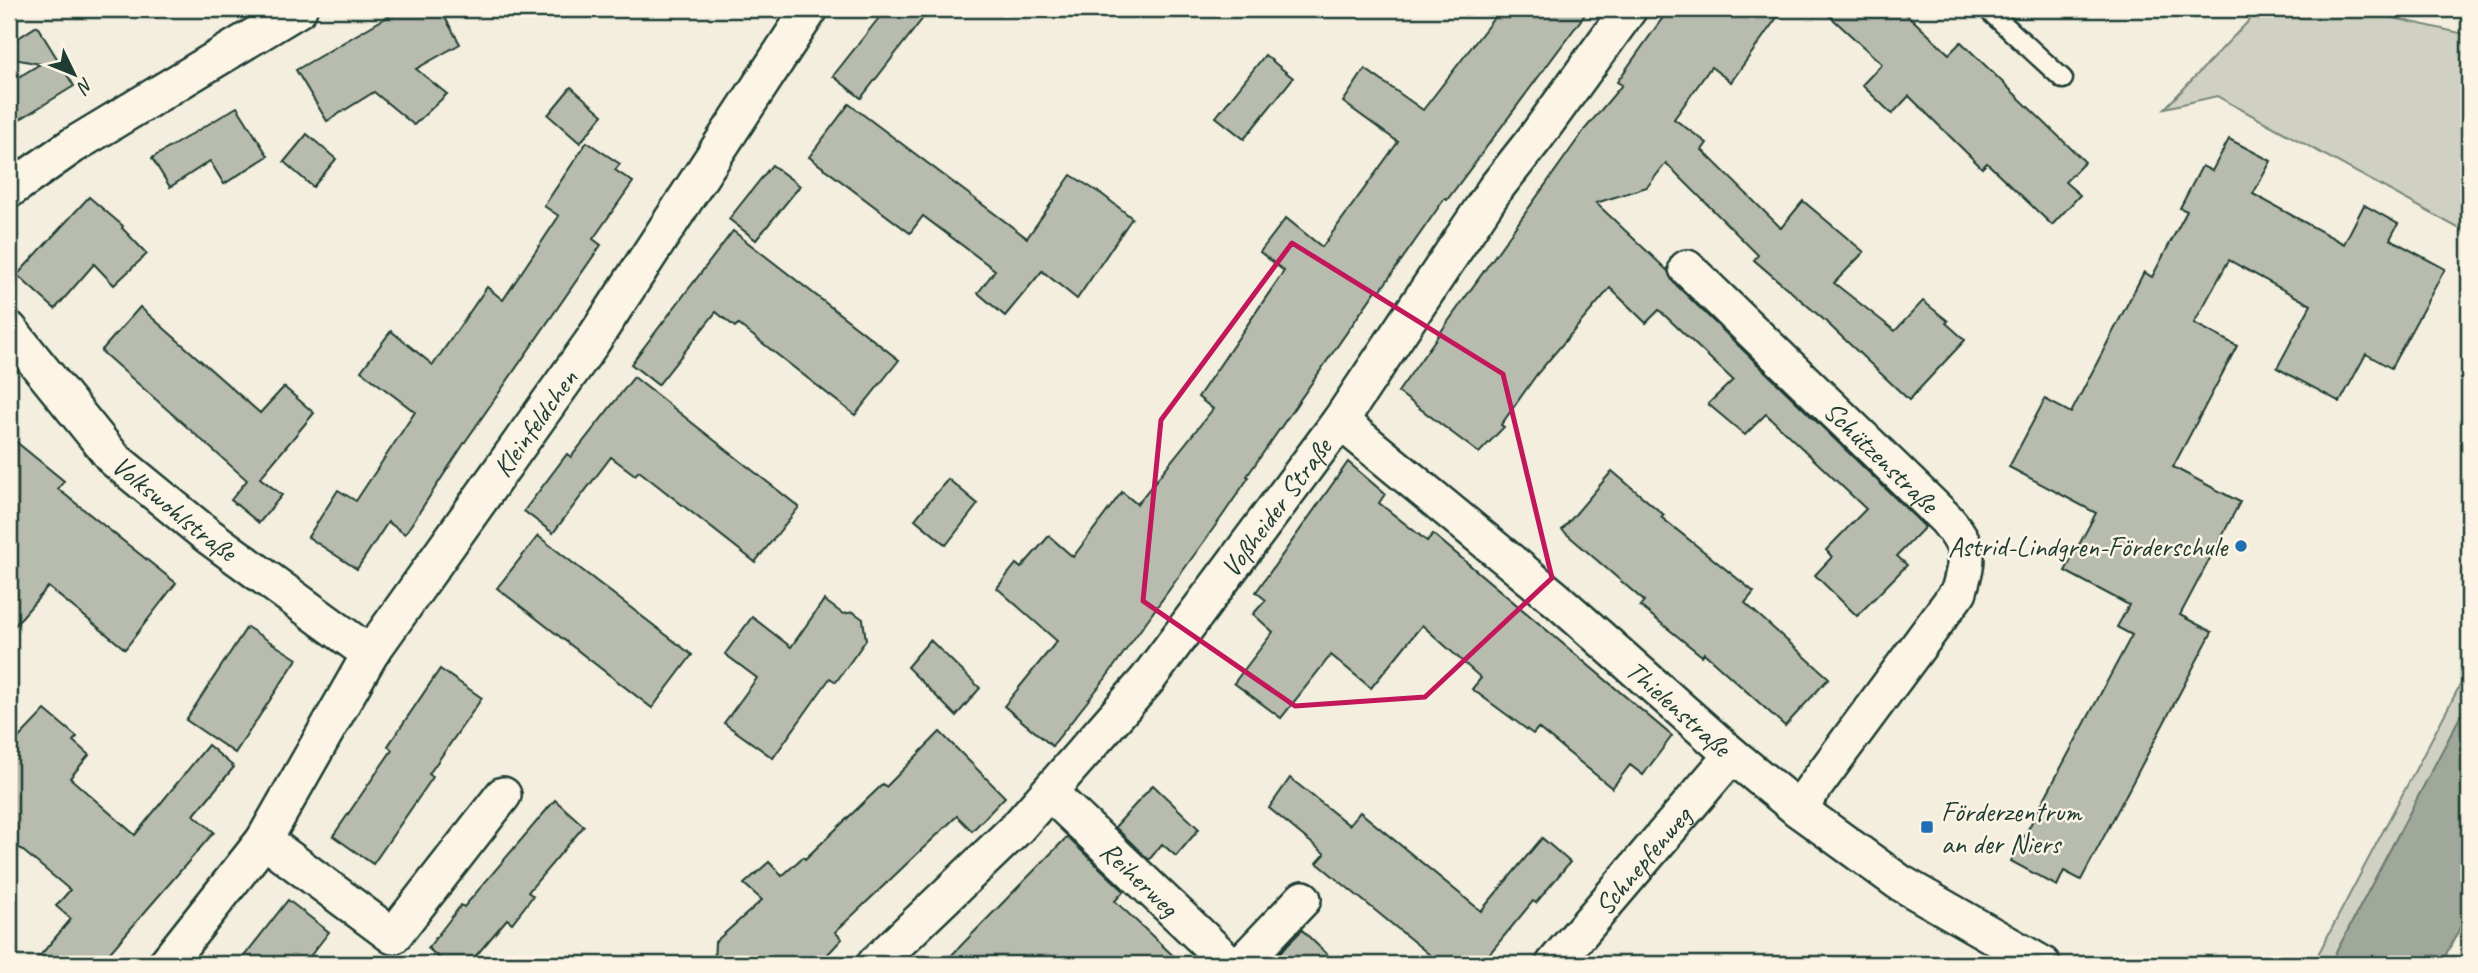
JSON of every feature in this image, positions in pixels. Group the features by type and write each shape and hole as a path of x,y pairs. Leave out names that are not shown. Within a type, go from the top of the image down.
{"street":[{"path":"9,190 72,146 299,9"},
{"name":"Kleinfeldchen","path":"166,964 264,840 370,654 592,342 810,9"},
{"name":"Voßheider Straße","path":"875,964 1018,827 1147,680 1340,421 1495,189 1629,9"},
{"name":"Schützenstraße","path":"1687,268 1947,519 1963,539 1967,560 1959,591 1798,809"},
{"name":"Volkswohlstraße","path":"9,329 114,459 207,536 370,654"},
{"name":"Thielenstraße","path":"1340,421 1556,600 1732,755 1798,809 2001,952 2042,964"},
{"name":"Schnepfenweg","path":"1554,964 1732,755"},
{"name":"Reiherweg","path":"1050,793 1230,964"},
{"path":"264,840 393,936 503,795"},
{"path":"1241,964 1303,899"}],"lane":[{"path":"1987,9 2063,79"}],"highlighted area":[{"path":"1292,243 1503,374 1552,578 1425,697 1295,706 1143,601 1161,420"}],"shaded area":[{"path":"2260,9 2354,9 2469,35 2469,234 2217,96 2165,108"},
{"path":"2469,668 2469,700 2330,964 2313,964"},
{"path":"2469,700 2469,911 2441,964 2330,964"}],"building":[{"path":"401,9 440,9 460,44 416,69 447,94 414,125 374,92 327,121 296,70"},
{"path":"886,9 930,9 861,98 833,76"},
{"path":"1501,9 1589,9 1447,200 1445,198 1380,291 1377,289 1247,476 1249,477 1223,515 1105,679 1052,746 1004,706 1057,641 997,588 1016,564 1021,568 1049,536 1073,557 1122,492 1137,504 1213,409 1198,397 1284,271 1260,252 1286,218 1322,247 1398,142 1343,102 1365,69 1423,110"},
{"path":"1669,9 1783,9 1731,82 1711,67 1674,119 1707,143 1702,150 1781,228 1803,201 1864,252 1834,283 1895,331 1923,301 1948,321 1946,323 1965,340 1909,400 1823,319 1754,260 1758,255 1666,163 1647,187 1596,203 1668,271 1673,282 1925,527 1897,556 1907,565 1857,616 1815,575 1832,557 1826,550 1866,509 1766,414 1745,435 1708,404 1733,380 1659,310 1646,323 1610,288 1537,374 1501,425 1504,427 1479,453 1398,392 1585,129 1622,85 1617,82"},
{"path":"1822,9 1901,9 1949,54 1961,42 2085,162 2065,182 2080,195 2052,225 1987,163 1982,168 1909,96 1892,114 1862,85 1882,64"},
{"path":"37,26 74,86 9,126 9,83 40,64 9,58 9,44"},
{"path":"1265,55 1293,78 1244,139 1216,117"},
{"path":"571,87 603,115 580,143 548,115"},
{"path":"849,104 1027,238 1071,175 1132,218 1077,299 1042,271 1005,316 978,293 995,270 923,216 910,233 809,157"},
{"path":"237,107 268,156 224,184 210,161 170,187 152,158"},
{"path":"307,134 336,159 313,187 284,162"},
{"path":"2229,139 2271,161 2253,194 2344,244 2364,205 2398,224 2390,239 2445,269 2391,368 2366,354 2340,402 2277,368 2311,305 2229,260 2194,323 2237,346 2173,467 2240,502 2180,615 2212,632 2081,880 2064,871 2057,886 2011,861 2132,635 2117,627 2129,605 2065,571 2096,513 2009,467 2045,399 2071,413 2144,272 2152,277 2187,211 2180,208 2202,166 2212,171"},
{"path":"587,142 620,164 615,170 633,182 593,239 601,245 405,534 388,522 357,569 308,537 338,490 356,501 415,412 361,371 391,331 433,365 487,287 503,300 559,216 544,206"},
{"path":"772,165 800,186 756,240 729,219"},
{"path":"89,197 123,226 147,254 114,285 94,264 55,309 17,275"},
{"path":"733,231 899,360 855,415 738,324 735,327 716,312 658,385 631,364"},
{"path":"140,307 260,413 284,387 314,413 260,478 282,495 259,523 231,500 247,480 101,351"},
{"path":"634,377 799,507 755,562 639,471 635,475 611,457 553,533 524,511 567,454 571,457"},
{"path":"9,436 64,481 58,489 176,583 125,649 48,587 9,632"},
{"path":"1348,462 1385,494 1379,503 1427,541 1433,534 1672,736 1643,775 1630,765 1612,788 1538,728 1533,734 1472,689 1481,678 1422,625 1371,688 1331,655 1281,718 1234,683 1273,632 1253,614 1266,600 1256,592"},
{"path":"1612,471 1664,515 1661,517 1754,592 1745,603 1829,678 1785,726 1704,653 1702,656 1640,606 1644,601 1562,530"},
{"path":"948,479 978,504 946,545 915,519"},
{"path":"538,536 692,655 652,708 497,588"},
{"path":"824,600 843,614 853,612 863,619 866,640 836,682 830,678 773,758 724,723 757,678 725,654 752,617 791,647"},
{"path":"247,627 297,659 235,753 186,720"},
{"path":"930,640 980,688 956,716 907,667"},
{"path":"440,669 482,698 429,774 433,777 373,864 333,836 392,750 388,746"},
{"path":"45,710 77,737 73,741 89,755 70,778 135,835 208,745 234,767 194,815 214,832 100,964 33,964 71,919 56,906 70,890 9,839 9,748"},
{"path":"940,732 1005,797 972,831 957,816 835,932 842,939 827,955 837,964 714,964 715,942 762,900 744,884 769,862 782,876 803,857 805,859 883,784 886,787"},
{"path":"1290,778 1349,825 1360,812 1481,911 1542,838 1570,862 1536,903 1533,901 1481,964 1441,964 1317,863 1325,854 1269,808"},
{"path":"1153,785 1199,829 1176,856 1162,844 1149,860 1115,827"},
{"path":"555,800 584,826 528,892 533,896 512,923 507,919 469,964 446,964 428,948 461,905 464,907"},
{"path":"1067,837 1124,891 1115,901 1182,964 943,964"},
{"path":"288,900 329,932 304,964 238,964"},
{"path":"1302,930 1337,964 1269,964"}],"place":[{"name":"Astrid-Lindgren-Förderschule","path":"2241,546"},
{"name":"Förderzentrum an der Niers","path":"1927,827"}]}
